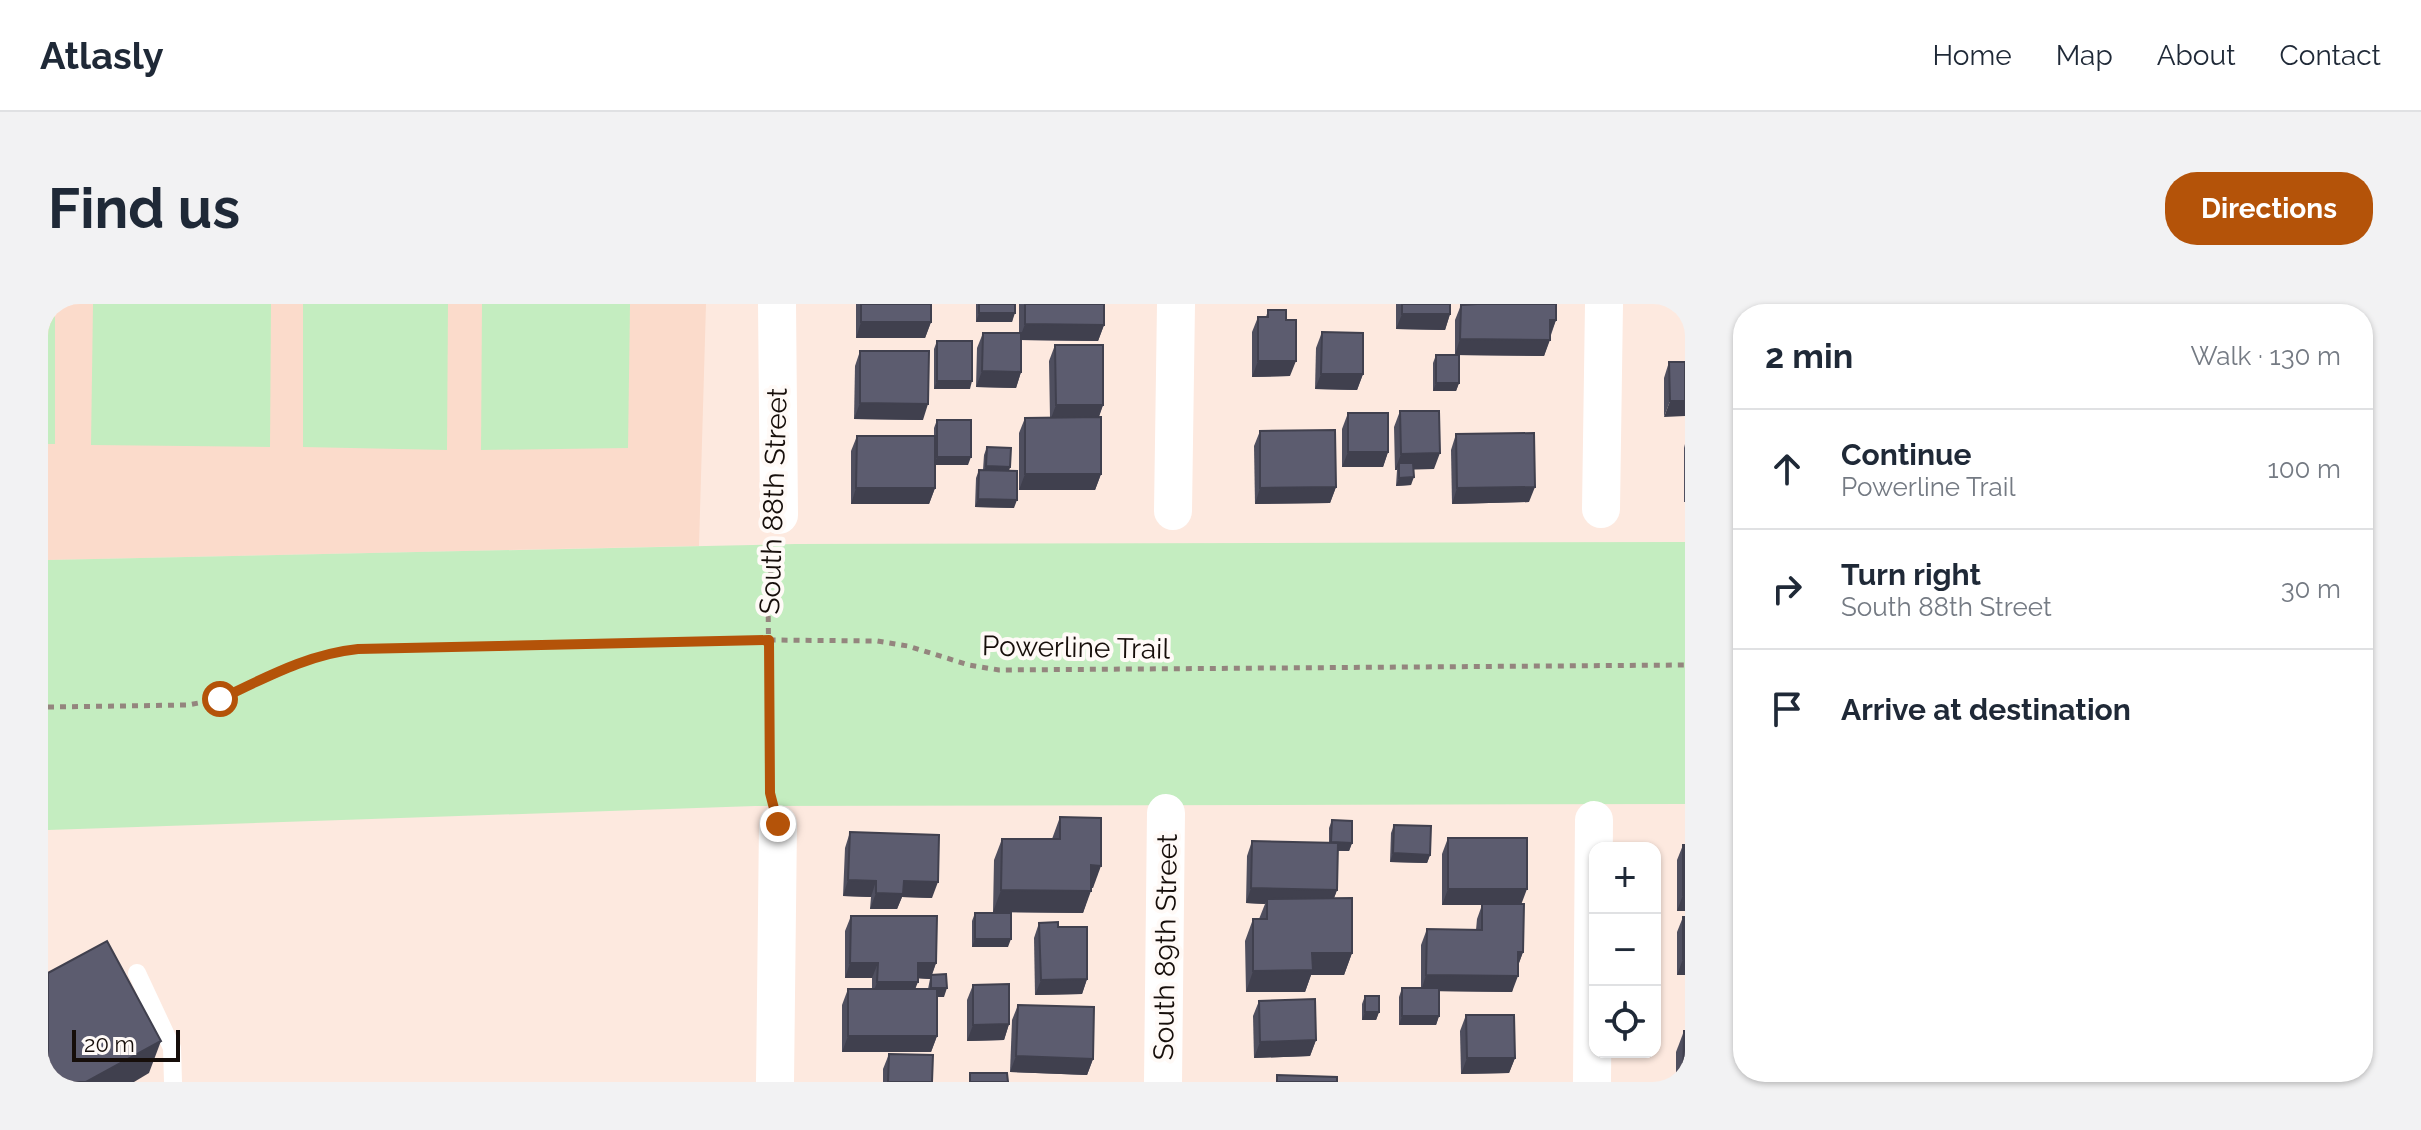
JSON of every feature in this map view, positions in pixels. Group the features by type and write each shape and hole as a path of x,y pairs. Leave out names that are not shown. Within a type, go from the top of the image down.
{"street":[{"name":"South 88th Street","path":"777,304 779,515"},
{"path":"1173,511 1176,304"},
{"path":"1601,509 1604,304"},
{"name":"South 89th Street","path":"1163,1082 1166,813"},
{"path":"1592,1082 1594,820"},
{"path":"775,1082 778,824"}],"lane":[{"path":"137,973 172,1048 173,1082"}],"path":[{"name":"South 88th Street","path":"778,824 770,793 768,594 779,515"},
{"name":"Powerline Trail","path":"48,707 188,705 220,699 330,652 358,649 769,640 877,641 999,670 1685,665"}],"shaded area":[{"path":"48,304 706,304 699,546 48,560"}],"green space":[{"path":"48,304 55,304 55,444 48,444"},
{"path":"93,304 271,304 270,447 91,445"},
{"path":"303,304 448,304 447,450 303,447"},
{"path":"482,304 630,304 628,448 481,450"},
{"path":"1685,542 1685,804 755,806 48,830 48,560 796,544"}],"building":[{"path":"861,304 931,304 931,322 861,322"},
{"path":"979,304 1015,304 1015,313 979,313"},
{"path":"1025,304 1104,304 1104,325 1025,324"},
{"path":"1402,304 1450,304 1450,314 1402,314"},
{"path":"1556,304 1556,320 1550,320 1550,340 1460,339 1461,305"},
{"path":"1268,310 1286,310 1286,320 1296,320 1296,361 1258,361 1258,317 1268,317"},
{"path":"1322,332 1363,333 1363,374 1321,374"},
{"path":"983,333 1021,333 1021,372 982,371"},
{"path":"937,341 972,341 972,381 937,381"},
{"path":"1055,345 1103,345 1103,405 1056,405"},
{"path":"860,351 929,351 928,404 860,403"},
{"path":"1436,355 1459,355 1459,383 1436,383"},
{"path":"1669,362 1685,362 1685,401 1670,401"},
{"path":"1400,411 1439,411 1440,453 1401,454"},
{"path":"1348,413 1388,413 1388,452 1348,452"},
{"path":"1101,417 1101,474 1025,474 1025,418"},
{"path":"937,420 971,420 971,457 937,457"},
{"path":"1335,430 1336,487 1260,488 1260,431"},
{"path":"1534,433 1535,487 1457,488 1456,434"},
{"path":"857,436 935,436 935,488 856,488"},
{"path":"987,447 1011,448 1010,467 986,466"},
{"path":"1399,463 1413,463 1414,477 1399,478"},
{"path":"979,470 1017,471 1017,500 978,499"},
{"path":"1060,817 1101,818 1101,866 1091,865 1091,891 1001,890 1002,839 1060,839"},
{"path":"1332,820 1352,821 1352,843 1331,842"},
{"path":"1394,825 1431,826 1430,855 1393,853"},
{"path":"850,832 939,835 938,882 904,881 903,894 876,893 876,881 848,880"},
{"path":"1448,838 1527,838 1527,889 1448,889"},
{"path":"1252,841 1338,843 1337,890 1251,888"},
{"path":"1685,845 1685,895 1683,895"},
{"path":"1352,898 1352,953 1312,953 1313,970 1253,971 1253,919 1267,919 1267,899"},
{"path":"1482,904 1524,904 1523,952 1518,952 1518,976 1426,975 1427,929 1482,930"},
{"path":"975,913 1011,913 1011,939 975,939"},
{"path":"851,916 937,916 936,963 918,963 918,982 877,982 878,963 850,963"},
{"path":"1685,917 1685,959 1683,959"},
{"path":"1058,922 1058,927 1087,927 1087,979 1041,980 1039,923"},
{"path":"107,941 161,1041 86,1082 48,1082 48,973"},
{"path":"946,974 947,988 931,988 931,975"},
{"path":"1009,984 1009,1024 973,1025 973,985"},
{"path":"1402,988 1439,988 1439,1016 1402,1016"},
{"path":"848,989 937,989 937,1036 848,1036"},
{"path":"1365,996 1379,996 1379,1012 1365,1012"},
{"path":"1315,999 1316,1040 1260,1042 1259,1001"},
{"path":"1018,1005 1094,1007 1093,1059 1016,1056"},
{"path":"1466,1015 1514,1015 1515,1058 1467,1058"},
{"path":"1684,1031 1685,1082 1683,1082"},
{"path":"889,1054 933,1055 932,1082 888,1082"},
{"path":"970,1073 1007,1073 1008,1082 970,1082"},
{"path":"1277,1075 1337,1077 1337,1082 1277,1082"}],"route":[{"path":"220,699 330,652 769,640 770,793 778,824"}]}
